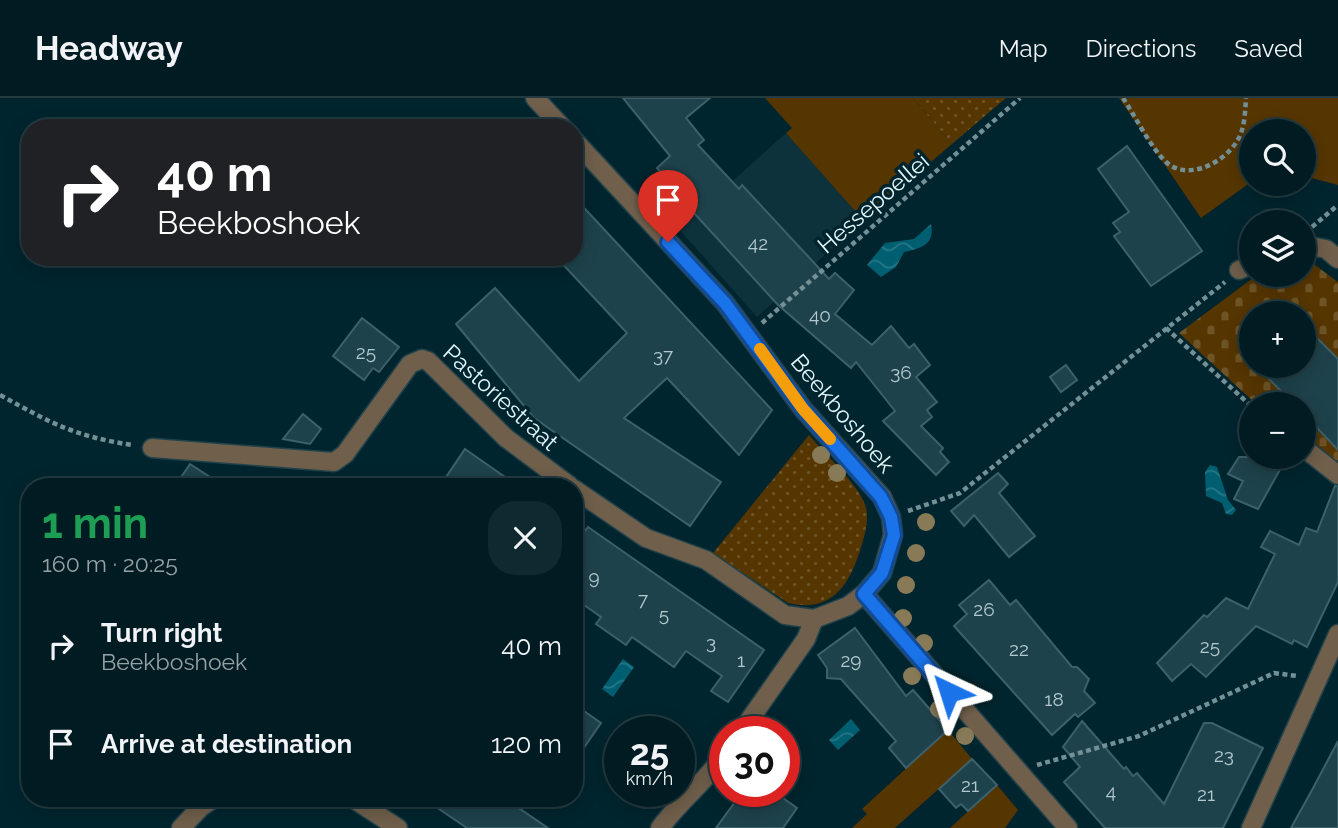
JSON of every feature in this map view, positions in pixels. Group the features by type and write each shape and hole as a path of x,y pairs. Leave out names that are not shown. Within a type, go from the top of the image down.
{"street":[{"path":"535,98 555,119"},
{"name":"Beekboshoek","path":"583,150 725,303 803,409 870,481 891,517"},
{"path":"1316,247 1326,249 1338,259"},
{"name":"Pastoriestraat","path":"152,448 334,462 345,454 410,364 422,359 428,361 506,438 559,478"},
{"path":"1316,458 1338,475"},
{"name":"Pastoriestraat","path":"583,495 646,538 706,561 785,615 814,619"},
{"path":"752,716 806,639 814,619 848,606 864,594 882,573 894,535 891,517"},
{"path":"864,594 1068,828"},
{"path":"1251,828 1315,678 1338,634"},
{"path":"660,828 679,803 709,777"},
{"path":"181,828 201,807"},
{"path":"366,807 398,828"}],"path":[{"name":"Hessepoellei","path":"749,334 1020,98"},
{"path":"1123,98 1167,163 1182,170 1196,170 1221,158 1238,141 1246,98"},
{"path":"1316,224 1338,205"},
{"path":"891,517 960,493 1239,272"},
{"path":"1166,328 1239,395"},
{"path":"0,396 63,430 89,439 152,448"},
{"path":"1017,770 1139,736 1274,673 1315,678"}],"shaded area":[{"path":"786,133 863,220 757,317 679,229"}],"green space":[{"path":"765,98 913,98 952,144 863,220 786,133 792,128"},
{"path":"913,98 1006,98 952,144"},
{"path":"1119,98 1338,98 1338,185 1316,179 1316,119 1239,119 1239,191 1201,218"},
{"path":"1316,266 1338,282 1338,468 1316,451 1316,392 1243,392 1179,333 1241,287 1316,287"},
{"path":"809,435 854,486 864,502 867,518 858,558 846,582 829,599 804,605 788,603 713,553"},
{"path":"948,730 972,759 895,828 852,828 867,814 862,809"},
{"path":"997,785 1018,810 1005,828 950,828"}],"water":[{"path":"931,224 929,241 921,247 904,252 896,267 881,277 867,265 885,243 914,239"},
{"path":"1210,465 1217,467 1228,500 1236,510 1232,515 1226,514 1222,503 1206,496 1205,472"},
{"path":"623,659 634,667 613,697 602,689"},
{"path":"851,719 860,730 838,750 829,740"}],"building":[{"path":"623,98 710,98 686,118 704,140 698,145 739,189 742,185 829,279 835,273 854,290 835,314 872,345 891,326 909,348 914,344 930,365 916,377 937,402 927,410 932,417 921,426 943,448 940,452 949,462 936,475 883,421 895,411 856,362 851,368 778,305 662,178 664,176 657,168 670,156"},
{"path":"1127,146 1202,251 1151,286 1114,236 1120,232 1113,223 1129,212 1098,169"},
{"path":"583,207 772,410 739,455 667,378 624,418 721,482 690,526 534,418 456,324 495,288 579,381 627,333 564,266 583,266"},
{"path":"362,318 399,347 379,372 373,368 364,380 333,356"},
{"path":"1316,337 1338,359 1338,450 1316,427 1316,392 1282,392 1268,378 1316,378"},
{"path":"1066,365 1077,380 1061,392 1050,377"},
{"path":"303,414 321,429 310,444 283,439"},
{"path":"465,449 507,478 445,478"},
{"path":"1239,457 1239,469 1280,469 1258,509 1234,499 1243,481 1228,474"},
{"path":"190,464 212,478 180,478"},
{"path":"998,473 1008,484 999,493 1035,536 1009,557 974,515 964,526 951,511"},
{"path":"1335,486 1338,486 1338,582 1307,647 1294,640 1292,644 1256,626 1206,677 1191,664 1172,681 1157,663 1204,615 1207,617 1226,598 1248,609 1275,554 1261,547 1270,531 1299,545 1306,528 1317,532"},
{"path":"588,527 764,650 728,702 711,691 722,676 686,651 674,667 632,637 626,645 596,624 601,617 583,604 583,534"},
{"path":"989,580 1010,605 1016,600 1072,667 1077,667 1089,679 1084,691 1095,703 1078,717 1075,714 1052,735 954,626 967,614 959,605"},
{"path":"855,628 906,696 913,690 948,730 906,768 889,748 896,741 841,679 827,678 827,668 818,655"},
{"path":"583,710 601,723 583,749"},
{"path":"1082,721 1124,769 1126,767 1133,776 1137,773 1164,804 1204,723 1212,723 1263,748 1223,828 1105,828 1064,782 1080,767 1063,747"},
{"path":"1338,741 1338,828 1291,828 1312,790"},
{"path":"972,759 997,785 968,811 961,804 956,808 939,789"},
{"path":"436,807 517,807 548,828 467,828"},
{"path":"731,807 797,808 783,828 716,828"}],"slow traffic":[{"path":"760,349 789,392 830,439"}],"route":[{"path":"668,242 725,303 789,392 870,481 881,497 891,517 894,535 882,573 864,594 949,692"}]}
